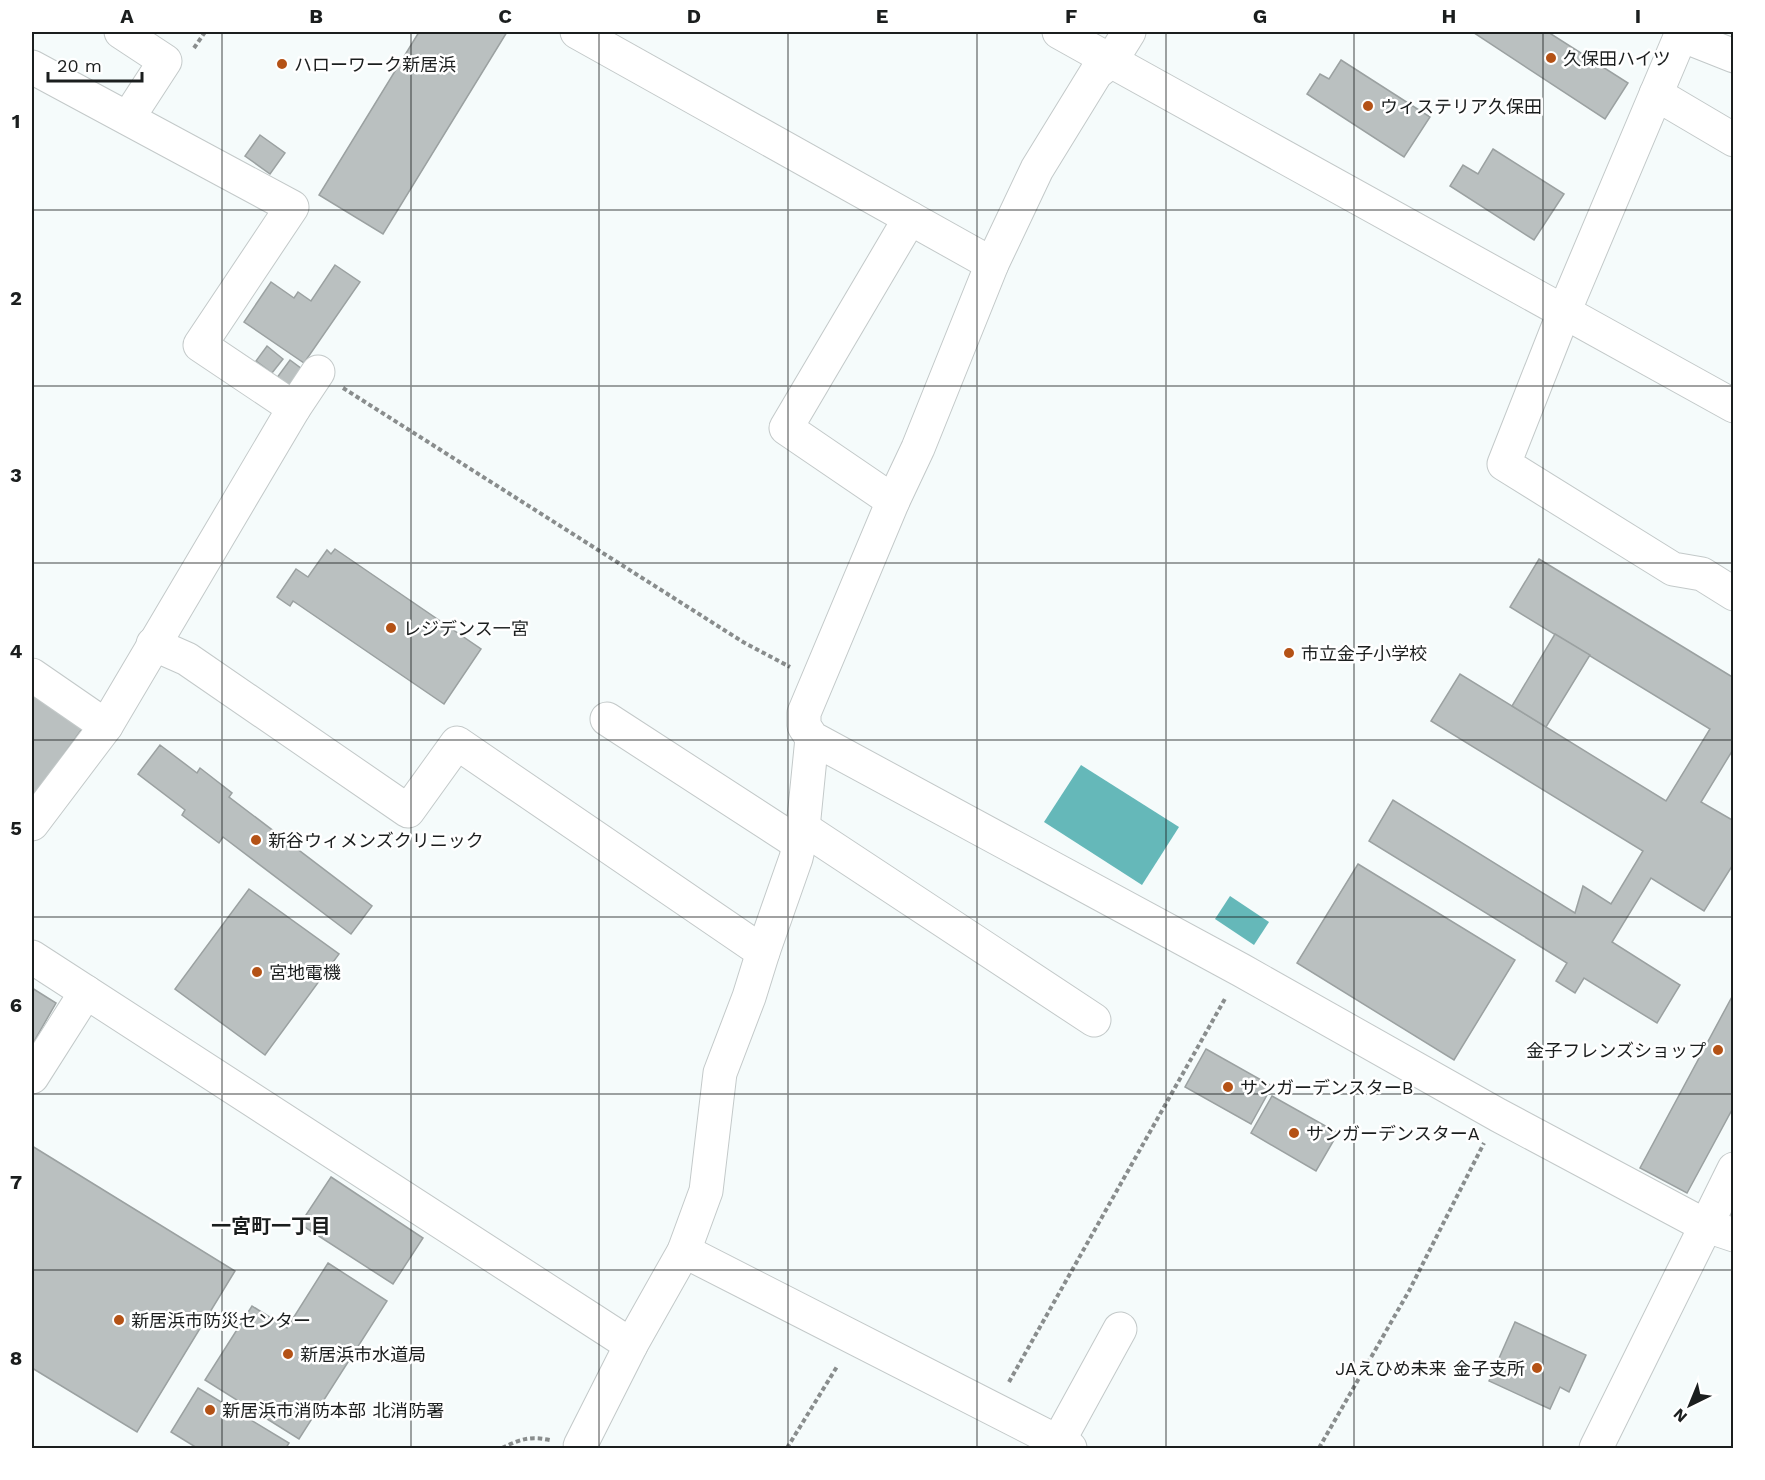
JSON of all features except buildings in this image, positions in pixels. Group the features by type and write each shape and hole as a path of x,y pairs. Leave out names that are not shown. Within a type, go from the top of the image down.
{"street":[{"path":"121,32 165,61 128,118"},
{"path":"577,32 992,264"},
{"path":"1059,32 1734,406"},
{"path":"1129,32 1111,61 1096,73 1037,169 992,264 918,448 893,501 804,713 804,726 812,738 1241,970 1498,1114 1719,1230"},
{"path":"1734,56 1676,33 1656,94 1564,312 1504,464 1673,569 1702,574 1734,594"},
{"path":"32,67 292,207 200,345 294,408"},
{"path":"1656,94 1734,140"},
{"path":"893,501 786,428 910,218"},
{"path":"32,825 106,726 294,408 318,372"},
{"path":"153,644 187,659 408,812 457,743 763,952"},
{"path":"32,675 106,726"},
{"path":"608,719 801,835 1094,1020"},
{"path":"581,1447 631,1345 684,1251 706,1191 720,1073 749,997 796,858 801,835 812,738"},
{"path":"32,957 631,1345"},
{"path":"32,1077 86,992"},
{"path":"1596,1449 1719,1230 1734,1168"},
{"path":"684,1251 1064,1445 1120,1329"}],"path":[{"path":"318,372 733,635 817,682"},
{"path":"993,1409 1241,970"},
{"path":"1319,1449 1409,1291 1498,1114"},
{"path":"787,1449 854,1338"},
{"path":"502,1449 534,1437 581,1447"}],"water":[{"path":"1081,765 1179,827 1142,885 1044,822"},
{"path":"1230,896 1269,922 1254,945 1215,919"}],"place":[{"name":"久保田ハイツ","path":"1551,58"},
{"name":"ハローワーク新居浜","path":"282,64"},
{"name":"ウィステリア久保田","path":"1368,106"},
{"name":"レジデンス一宮","path":"391,628"},
{"name":"市立金子小学校","path":"1289,653"},
{"name":"新谷ウィメンズクリニック","path":"256,840"},
{"name":"宮地電機","path":"257,972"},
{"name":"金子フレンズショップ","path":"1718,1050"},
{"name":"サンガーデンスターB","path":"1228,1087"},
{"name":"サンガーデンスターA","path":"1294,1133"},
{"name":"新居浜市防災センター","path":"119,1320"},
{"name":"新居浜市水道局","path":"288,1354"},
{"name":"JAえひめ未来 金子支所","path":"1537,1368"},
{"name":"新居浜市消防本部 北消防署","path":"210,1410"}],"district":[{"name":"一宮町一丁目","path":"271,1226"}]}
